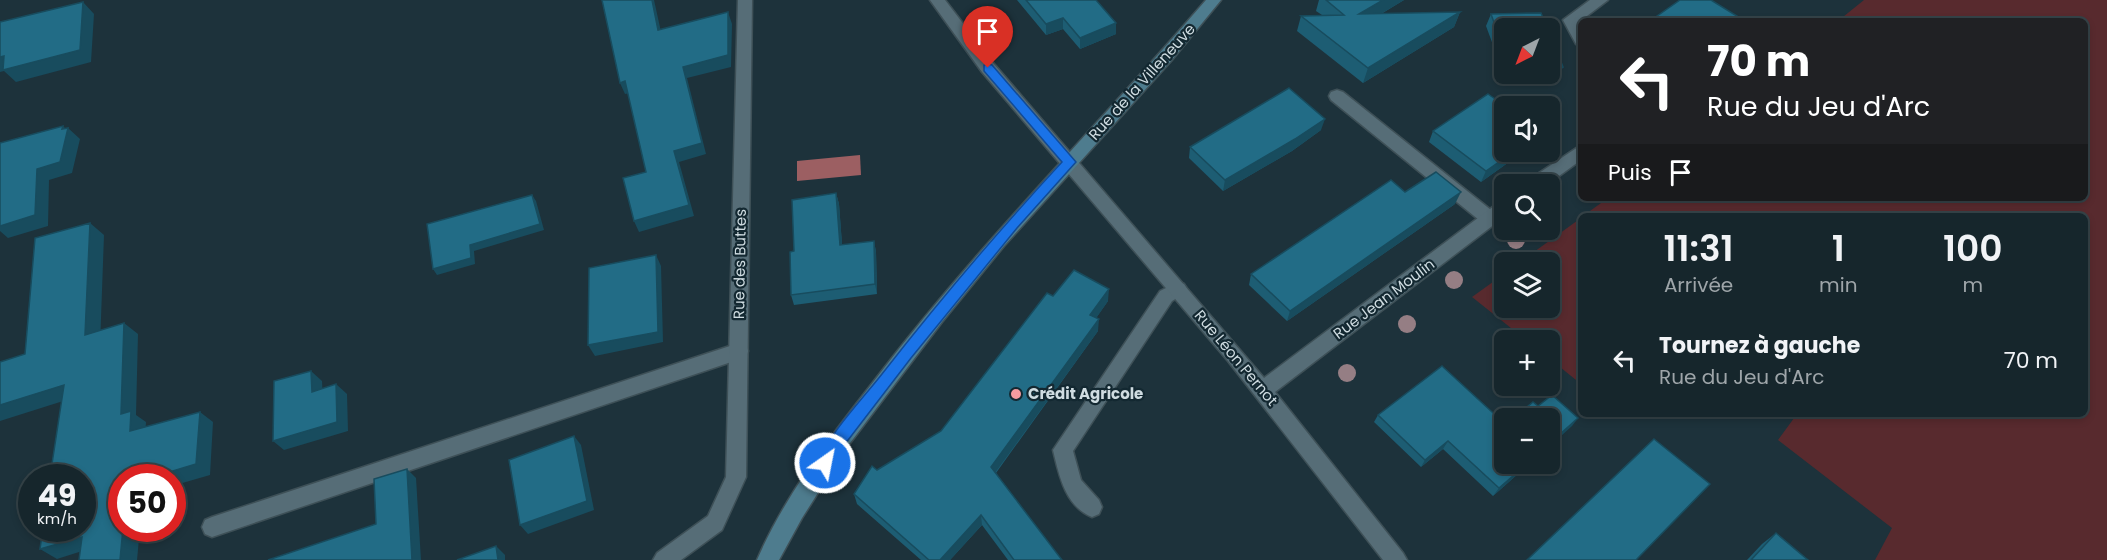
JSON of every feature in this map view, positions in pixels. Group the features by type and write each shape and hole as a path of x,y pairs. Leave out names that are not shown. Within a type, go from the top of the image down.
{"main road":[{"name":"Rue de la Villeneuve","path":"768,560 837,443 906,354 1012,224 1214,0"}],"street":[{"name":"Rue des Buttes","path":"664,560 716,523 736,477 744,0"},
{"name":"Rue Léon Pernot","path":"937,0 988,68 1263,390 1396,560"},
{"path":"1578,34 1571,20 1601,0"},
{"path":"1337,96 1494,212"},
{"path":"1550,174 1578,153"},
{"name":"Rue Jean Moulin","path":"1263,390 1494,216"},
{"path":"1092,507 1072,485 1063,450 1166,296 1178,289"},
{"path":"212,527 739,351"}],"shaded area":[{"path":"1864,0 2107,0 2107,560 1875,560 1892,528 1778,440 1795,417 2088,417 2088,213 1587,213 1604,201 2088,201 2088,18 1842,18"},
{"path":"860,155 861,175 797,181 797,161"},
{"path":"1578,220 1578,382 1560,367 1560,330 1513,330 1498,318 1560,318 1560,252 1534,252 1550,240 1560,240 1560,233"},
{"path":"1494,281 1494,315 1472,297"}],"building":[{"path":"602,0 652,0 658,30 728,12 728,55 683,67 702,143 674,151 689,205 634,221 623,178 646,172 625,81 620,83"},
{"path":"1026,0 1096,0 1116,23 1080,38 1063,18 1046,24"},
{"path":"1326,0 1383,0 1359,14 1460,12 1368,68 1301,16 1344,15"},
{"path":"1680,0 1711,0 1740,18 1654,18"},
{"path":"83,2 80,50 3,70 4,56 0,57 0,22"},
{"path":"1541,13 1543,18 1494,18 1494,23 1491,14"},
{"path":"1289,88 1325,119 1225,180 1190,147"},
{"path":"1488,94 1494,98 1494,162 1499,162 1486,171 1433,131"},
{"path":"63,126 62,129 68,128 60,162 37,169 35,215 0,226 0,143"},
{"path":"1436,172 1461,192 1290,311 1251,274 1391,180 1405,192"},
{"path":"836,193 840,245 874,241 875,284 791,295 790,252 794,251 792,200"},
{"path":"532,195 540,224 470,245 471,258 433,269 427,224"},
{"path":"90,223 85,335 124,323 121,414 131,411 130,431 200,412 196,464 186,467 186,464 108,464 108,542 122,542 120,560 79,560 81,542 96,542 96,464 52,464 64,385 0,405 0,362 25,354 35,238"},
{"path":"656,255 658,332 588,345 589,268"},
{"path":"1074,270 1109,289 1090,315 1099,319 991,467 1062,560 1014,560 981,515 940,560 929,560 854,494 872,466 877,470 941,431 1047,293 1053,296"},
{"path":"1442,366 1494,414 1494,474 1515,474 1499,488 1448,441 1425,460 1378,415"},
{"path":"311,371 312,392 336,384 337,422 273,441 274,381"},
{"path":"1553,396 1578,418 1560,434 1560,408 1526,408 1533,402 1538,406"},
{"path":"574,436 587,501 520,525 509,460"},
{"path":"1654,439 1710,484 1636,560 1527,560"},
{"path":"407,469 412,560 268,560 376,524 374,479"},
{"path":"1776,533 1808,560 1751,560"},
{"path":"41,542 64,542 40,549"},
{"path":"496,546 498,560 457,560"}],"place":[{"name":"Crédit Agricole","path":"1016,394"}],"route":[{"path":"825,463 837,443 906,354 1012,224 1069,162 988,68"}]}
